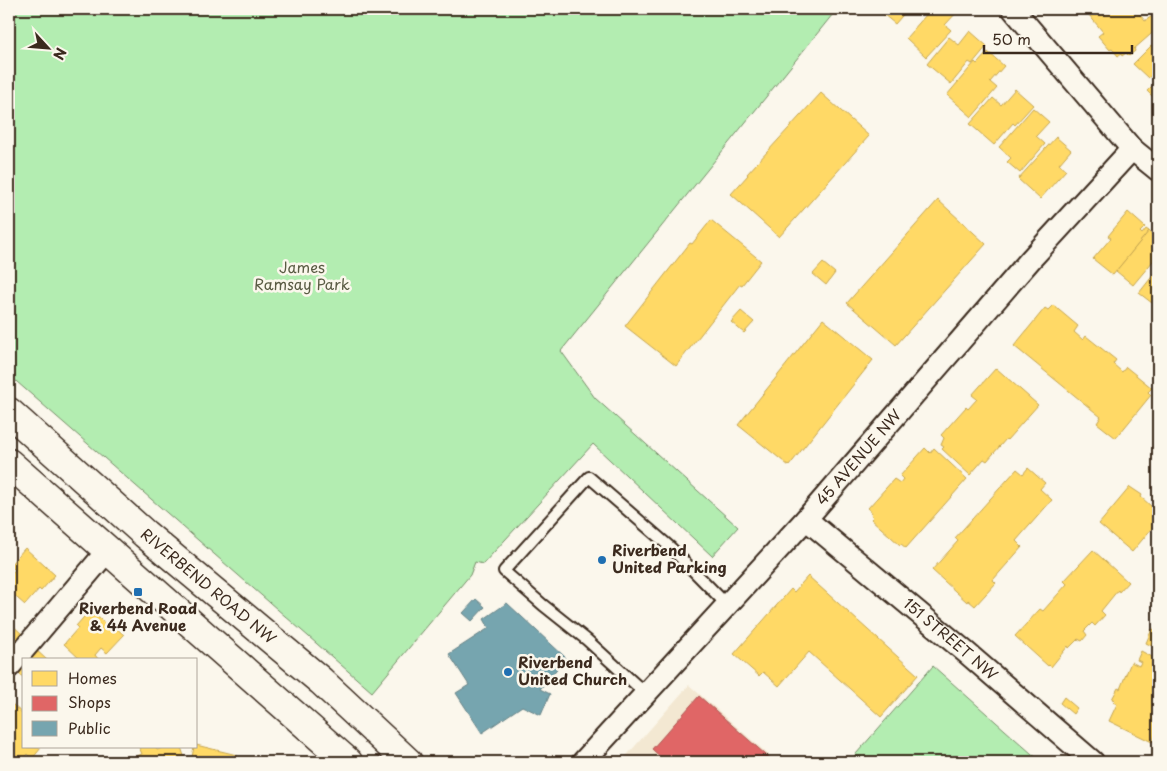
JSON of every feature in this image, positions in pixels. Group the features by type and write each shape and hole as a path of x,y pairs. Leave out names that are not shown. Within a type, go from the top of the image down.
{"street":[{"path":"1013,9 1132,148 1158,170"},
{"name":"45 AVENUE NW","path":"583,762 806,519 1031,259 1132,148"},
{"name":"RIVERBEND ROAD NW","path":"9,412 145,534 321,681 408,762"},
{"path":"9,463 348,762"},
{"name":"151 STREET NW","path":"806,519 968,654 1093,762"},
{"path":"9,667 108,550"}],"lane":[{"path":"646,694 587,640 504,571 589,477 670,547 727,604"}],"shaded area":[{"path":"689,685 777,762 621,762"}],"green space":[{"name":"James Ramsay Park","path":"9,9 837,9 561,351 595,398 738,527 712,556 593,444 483,564 475,562 470,575 372,692 9,375"},
{"path":"933,666 1041,762 849,762"}],"building: Homes":[{"path":"877,9 908,9 895,24"},
{"path":"928,9 955,9 958,11 945,25 951,30 926,57 906,38 926,15 924,14"},
{"path":"1096,9 1119,9 1121,11 1124,9 1137,9 1145,21 1152,16 1158,24 1158,28 1134,49 1135,51 1129,56 1126,53 1118,56 1098,36 1103,32 1089,15"},
{"path":"970,31 987,46 972,64 969,62 951,84 927,64 949,37 959,45"},
{"path":"1158,39 1158,102 1147,91 1155,83 1153,81 1156,77 1153,74 1148,78 1133,64"},
{"path":"988,52 1004,66 990,82 997,88 972,117 947,95 975,62 977,64"},
{"path":"1015,89 1033,105 1015,125 1013,123 994,145 970,124 993,98 1001,105"},
{"path":"821,93 869,136 779,237 731,194"},
{"path":"1033,108 1049,122 1036,136 1045,144 1020,173 1007,162 1011,158 999,147"},
{"path":"1056,137 1071,150 1059,164 1066,170 1040,199 1018,179"},
{"path":"938,200 986,244 896,345 847,303"},
{"path":"1128,212 1145,227 1140,232 1142,234 1146,229 1149,231 1113,275 1093,259 1111,238 1108,236"},
{"path":"711,220 761,261 742,285 740,284 676,366 625,326 690,243 692,244"},
{"path":"1155,229 1158,232 1158,255 1133,285 1116,271 1149,231 1152,234"},
{"path":"823,263 835,273 826,285 813,274"},
{"path":"1158,269 1158,301 1155,299 1152,303 1139,293"},
{"path":"1053,305 1078,326 1074,332 1083,340 1086,336 1116,360 1113,364 1122,372 1126,367 1152,388 1148,392 1151,395 1116,438 1097,423 1101,417 1014,346 1045,308 1048,310"},
{"path":"741,311 754,322 744,333 731,322"},
{"path":"823,319 873,360 789,466 738,425"},
{"path":"996,368 1038,405 987,461 984,459 970,475 942,449 944,447 941,445 944,438 941,435 966,407 968,409 977,399 972,395"},
{"path":"925,448 930,453 934,448 967,479 906,548 900,545 871,519 873,517 872,513 868,508 894,479 900,483 903,479 900,476"},
{"path":"1028,468 1045,483 1040,489 1052,500 1016,541 1022,547 993,580 996,583 975,606 968,600 967,602 932,570 958,541 955,538 1017,469 1023,474"},
{"path":"1130,487 1142,495 1141,497 1152,507 1154,505 1158,509 1158,521 1132,552 1099,524"},
{"path":"25,548 55,575 25,605 9,591 9,575 15,570 10,565"},
{"path":"1093,550 1128,582 1119,592 1118,590 1101,611 1105,615 1095,626 1092,623 1084,631 1087,635 1082,641 1078,639 1069,648 1068,646 1051,667 1048,666 1015,636 1040,609 1043,611 1067,584 1064,581"},
{"path":"808,576 918,675 881,717 809,652 779,686 763,672 759,676 734,654 791,589 794,592"},
{"path":"90,610 111,629 114,626 124,635 107,653 101,648 95,655 97,658 79,658 64,644 78,628 76,626"},
{"path":"9,622 23,635 9,651"},
{"path":"1156,625 1158,625 1158,649 1146,643 1152,629 1154,630"},
{"path":"34,648 45,658 25,658"},
{"path":"1141,651 1158,660 1158,729 1152,742 1109,721 1117,704 1112,699 1118,688 1120,689 1131,662 1139,666 1141,662 1137,660"},
{"path":"22,662 22,676 15,670"},
{"path":"1064,697 1077,708 1073,714 1060,703"},
{"path":"12,704 22,713 22,748 41,748 32,759 27,754 20,762 9,762 9,741 12,738 9,736 9,708"},
{"path":"198,745 237,755 235,762 191,762 194,748 198,748"},
{"path":"139,748 156,748 157,750 162,748 181,748 185,759 181,762 129,762 128,760 142,754"}],"building: Shops":[{"path":"699,696 774,762 666,762 652,749"}],"building: Public":[{"path":"476,599 485,607 472,621 463,613"},
{"name":"Riverbend United Church","path":"507,603 566,658 540,689 550,694 541,715 522,706 482,733 456,693 469,685 449,654 489,628 484,619"}],"place":[{"name":"Riverbend United Parking","path":"602,560"},
{"name":"Riverbend Road & 44 Avenue","path":"138,592"},
{"name":"Riverbend United Church","path":"508,672"}]}
